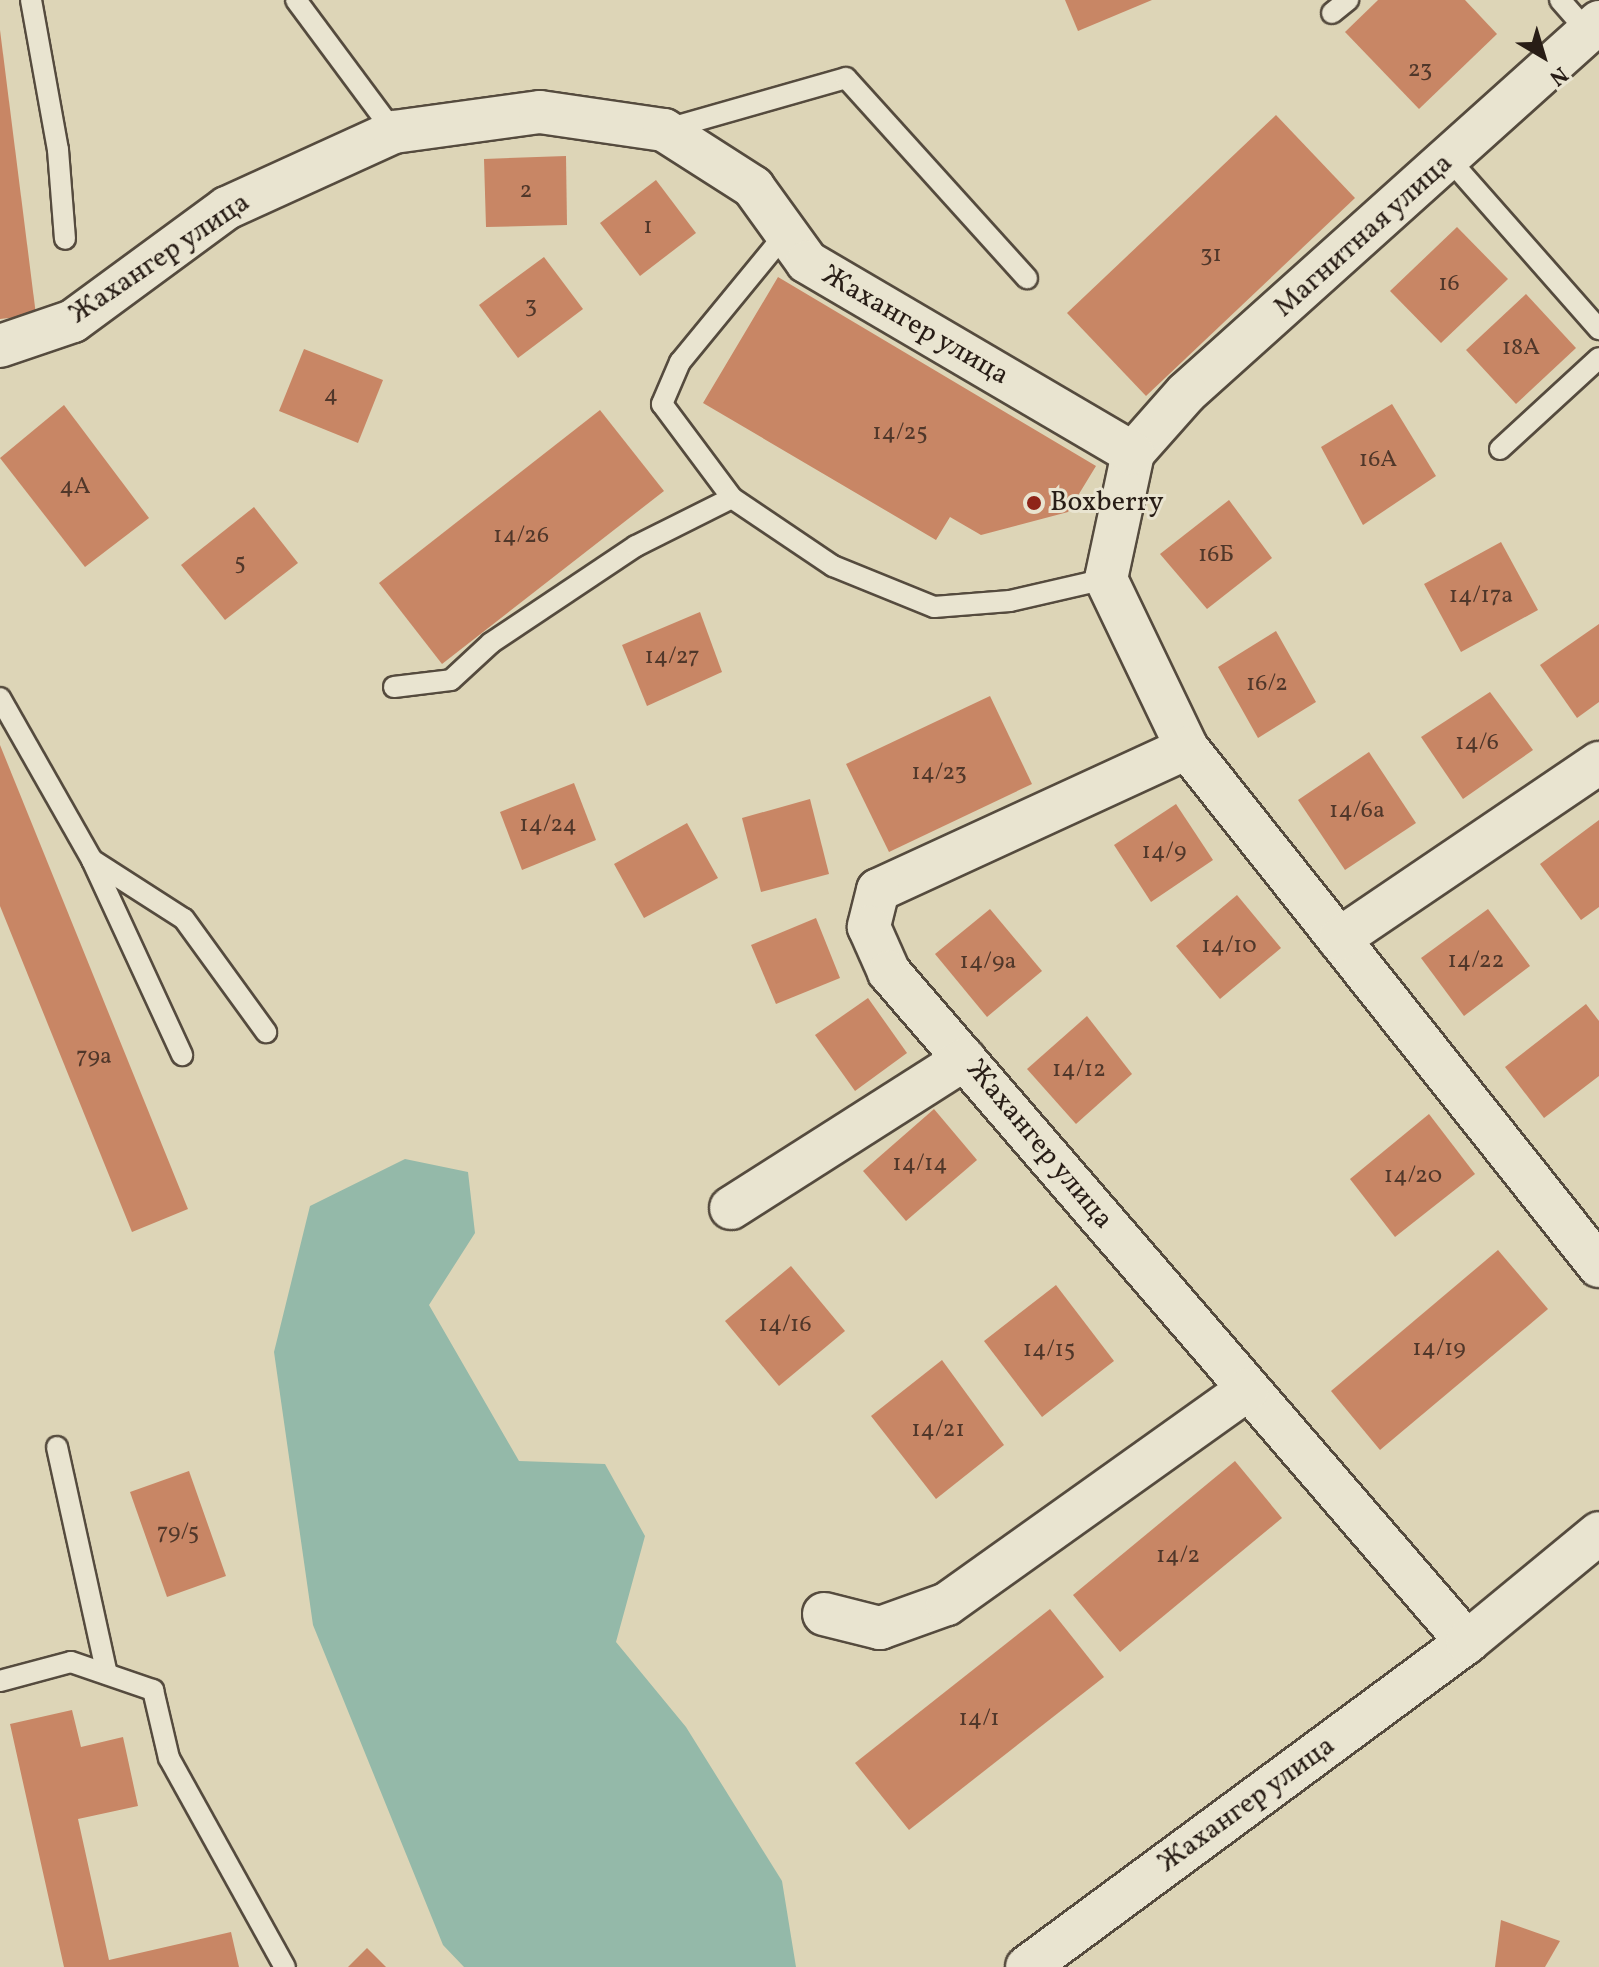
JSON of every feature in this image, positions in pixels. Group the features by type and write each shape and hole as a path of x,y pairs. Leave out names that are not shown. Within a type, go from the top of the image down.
{"street":[{"name":"Магнитная улица","path":"1133,453 1186,393 1594,27"},
{"name":"Жахангер улица","path":"0,346 73,321 227,208 394,132 540,112 664,130 753,187 807,262 1133,453"},
{"path":"1133,453 1106,579 1187,748 1599,1266"},
{"name":"Жахангер улица","path":"1187,748 878,890 869,927 889,972 1467,1642"},
{"path":"1339,939 1599,763"},
{"path":"731,1208 965,1059"},
{"path":"824,1614 880,1628 947,1604 1247,1390"},
{"name":"Жахангер улица","path":"1027,1967 1467,1642 1599,1533"}],"lane":[{"path":"31,0 58,150 65,239"},
{"path":"296,0 394,132"},
{"path":"1560,0 1594,27"},
{"path":"664,130 846,78 1027,278"},
{"path":"1449,159 1599,329"},
{"path":"786,233 680,362 662,404 732,498 833,566 934,607 1010,601 1106,579"},
{"path":"1500,449 1599,358"},
{"path":"394,687 451,680 491,643 636,546 732,498"},
{"path":"0,698 92,860 182,1055"},
{"path":"92,860 184,919 266,1032"},
{"path":"57,1447 107,1674"},
{"path":"1,1677 71,1662 153,1690 169,1758 285,1967"}],"shaded area":[{"path":"405,1159 468,1172 475,1233 429,1305 519,1461 605,1464 645,1536 616,1642 686,1727 782,1881 796,1967 464,1967 443,1945 313,1625 274,1352 310,1206"}],"building":[{"path":"1065,0 1152,0 1078,31"},
{"path":"1378,0 1465,0 1497,34 1419,109 1345,32"},
{"path":"0,30 36,315 0,319"},
{"path":"1276,115 1355,198 1146,396 1067,313"},
{"path":"566,156 567,225 486,227 484,159"},
{"path":"656,180 696,233 640,276 600,223"},
{"path":"1457,227 1508,279 1441,343 1390,291"},
{"path":"544,257 583,309 518,358 479,305"},
{"path":"778,277 1096,466 1068,512 981,535 950,517 936,540 703,403"},
{"path":"1526,294 1576,348 1516,404 1466,350"},
{"path":"304,349 383,380 358,443 279,411"},
{"path":"1392,404 1436,476 1363,525 1321,447"},
{"path":"64,405 149,518 85,567 0,458"},
{"path":"600,410 664,491 442,664 379,583"},
{"path":"1229,500 1272,558 1207,609 1160,554"},
{"path":"254,507 298,563 225,620 181,565"},
{"path":"1501,542 1538,610 1461,652 1424,584"},
{"path":"700,612 722,672 647,706 622,645"},
{"path":"1599,624 1599,702 1577,718 1540,665"},
{"path":"1276,631 1316,702 1258,738 1218,667"},
{"path":"1490,692 1533,750 1463,799 1421,737"},
{"path":"990,696 1032,784 889,852 846,764"},
{"path":"0,745 188,1209 132,1232 0,906"},
{"path":"1369,752 1416,823 1345,870 1298,800"},
{"path":"574,783 596,840 522,870 500,812"},
{"path":"810,799 829,874 761,892 742,818"},
{"path":"1176,804 1213,860 1151,902 1114,845"},
{"path":"1599,820 1599,907 1581,920 1540,864"},
{"path":"687,823 718,878 644,918 614,864"},
{"path":"1237,895 1281,948 1220,999 1176,946"},
{"path":"990,909 1042,971 987,1017 935,954"},
{"path":"1488,909 1530,966 1464,1016 1421,958"},
{"path":"816,918 840,978 776,1004 751,945"},
{"path":"868,998 907,1053 855,1091 815,1035"},
{"path":"1586,1004 1599,1021 1599,1076 1544,1118 1505,1067"},
{"path":"1087,1016 1132,1074 1076,1124 1027,1069"},
{"path":"934,1109 977,1160 906,1221 863,1171"},
{"path":"1429,1114 1475,1174 1395,1237 1350,1179"},
{"path":"1498,1250 1548,1309 1380,1450 1331,1391"},
{"path":"791,1266 845,1331 779,1386 725,1321"},
{"path":"1056,1285 1114,1361 1042,1417 984,1341"},
{"path":"942,1360 1004,1445 936,1499 871,1416"},
{"path":"1235,1461 1282,1518 1120,1652 1073,1595"},
{"path":"189,1471 226,1576 167,1597 130,1492"},
{"path":"1050,1609 1104,1677 909,1830 855,1763"},
{"path":"72,1710 81,1747 123,1737 138,1806 78,1819 109,1960 231,1932 239,1967 64,1967 10,1724"},
{"path":"1501,1920 1560,1941 1545,1967 1495,1967"},
{"path":"367,1948 386,1967 348,1967"}],"place":[{"name":"Boxberry","path":"1034,503"}]}
